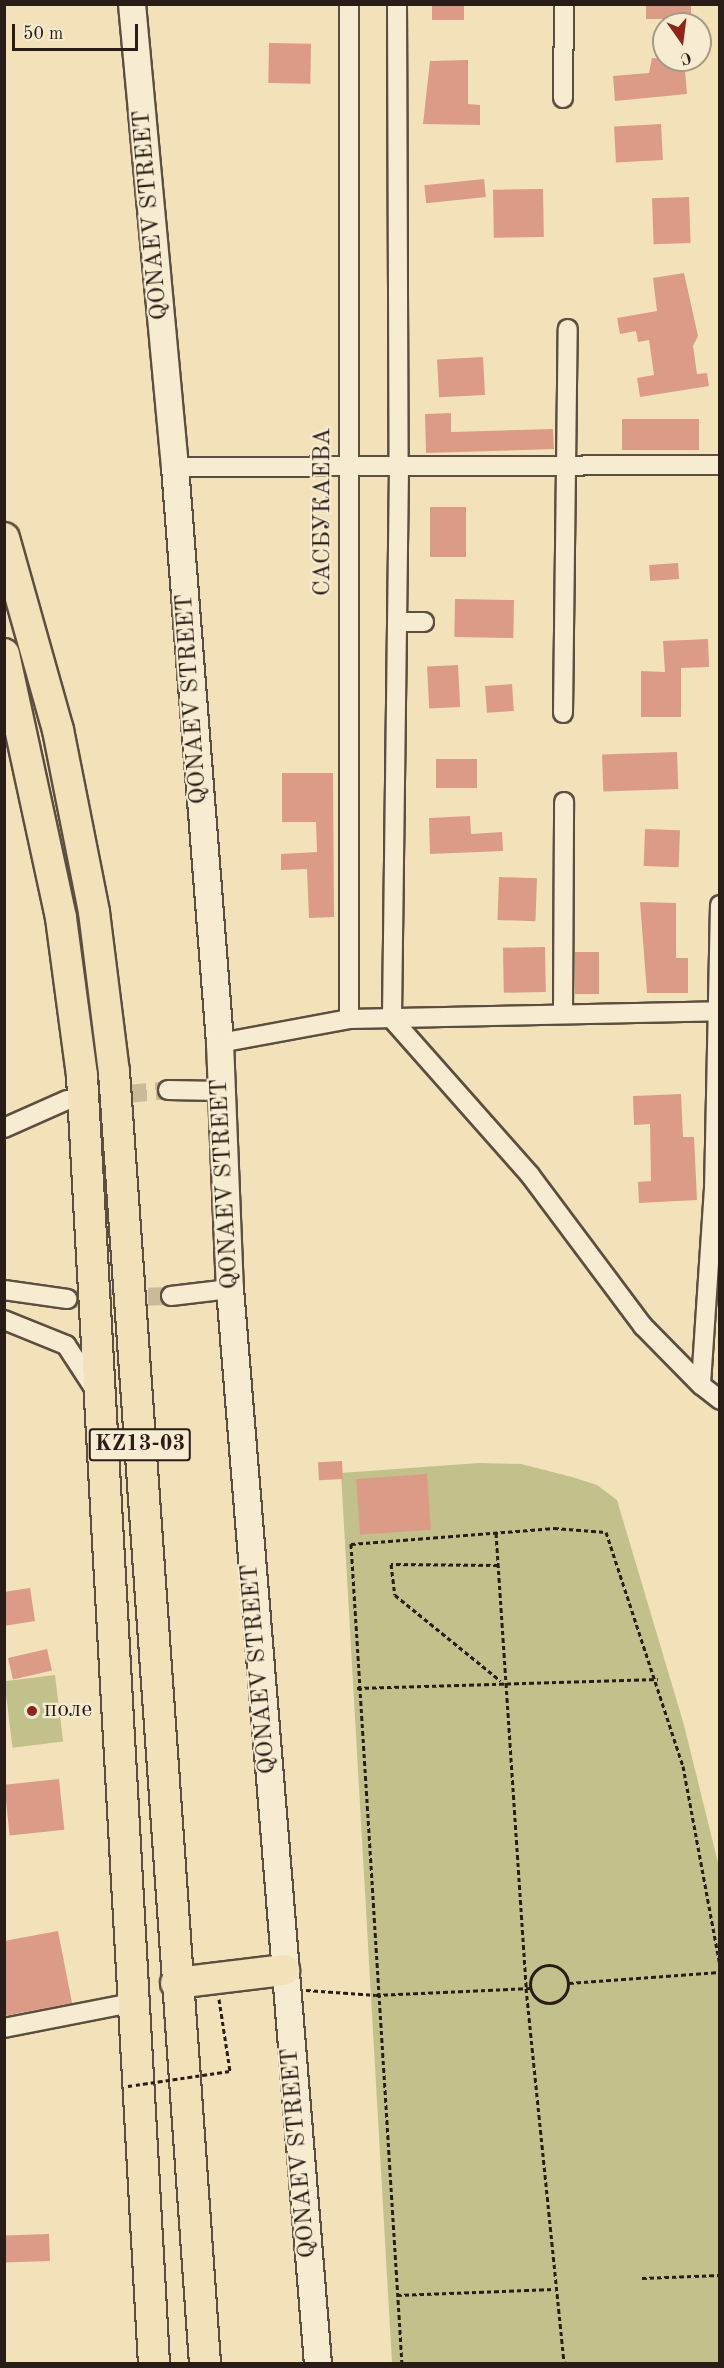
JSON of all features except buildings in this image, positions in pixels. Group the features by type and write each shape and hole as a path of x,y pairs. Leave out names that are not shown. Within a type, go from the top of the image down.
{"highway":[{"name":"KZ13-03","path":"4,538 58,730 94,912 114,1072 176,1983 205,2364"},
{"name":"KZ13-03","path":"4,654 61,918 82,1076 136,2002 154,2364"},
{"path":"176,1983 285,1980"}],"main road":[{"name":"QONAEV STREET","path":"132,4 175,467 220,1043 230,1288 318,2364"}],"street":[{"name":"САСБУКАЕВА","path":"349,4 349,1019"},
{"path":"397,4 399,468 392,1019 530,1175 643,1326 701,1385 720,1400"},
{"path":"563,98 564,4"},
{"path":"563,713 568,329"},
{"path":"175,467 348,465 399,468 720,465"},
{"path":"397,622 424,622"},
{"path":"563,1011 564,802"},
{"path":"701,1385 714,1188 720,905"},
{"path":"220,1043 349,1019 563,1011 718,1011"},
{"path":"168,1090 221,1091"},
{"path":"4,1128 67,1100"},
{"path":"171,1296 230,1288"},
{"path":"4,1290 67,1299"},
{"path":"4,1320 66,1345 101,1401"},
{"path":"4,2028 136,2002"}],"path":[{"path":"402,2364 376,1995 357,1688 351,1544 554,1528 606,1532 658,1679 683,1766 720,1965"},
{"path":"496,1533 502,1682 526,1988 554,2289 564,2364"},
{"path":"498,1565 391,1564 395,1595 502,1682"},
{"path":"357,1688 658,1679"},
{"path":"536,1967 558,1969 569,1983 562,1996 552,2001 541,2002 531,1988 536,1967"},
{"path":"569,1983 720,1972"},
{"path":"285,1980 376,1995 531,1988"},
{"path":"128,2086 230,2071 216,1982"},
{"path":"642,2278 720,2275"},
{"path":"398,2295 554,2289"}],"shaded area":[{"path":"479,1463 521,1464 572,1477 597,1485 617,1500 684,1725 719,1867 719,2363 392,2363 341,1473"},
{"name":"поле","path":"55,1675 63,1742 13,1748 4,1681"}],"tunnel":[{"path":"75,1099 168,1090"},
{"path":"67,1299 171,1296"}],"place":[{"name":"поле","path":"32,1711"}]}
